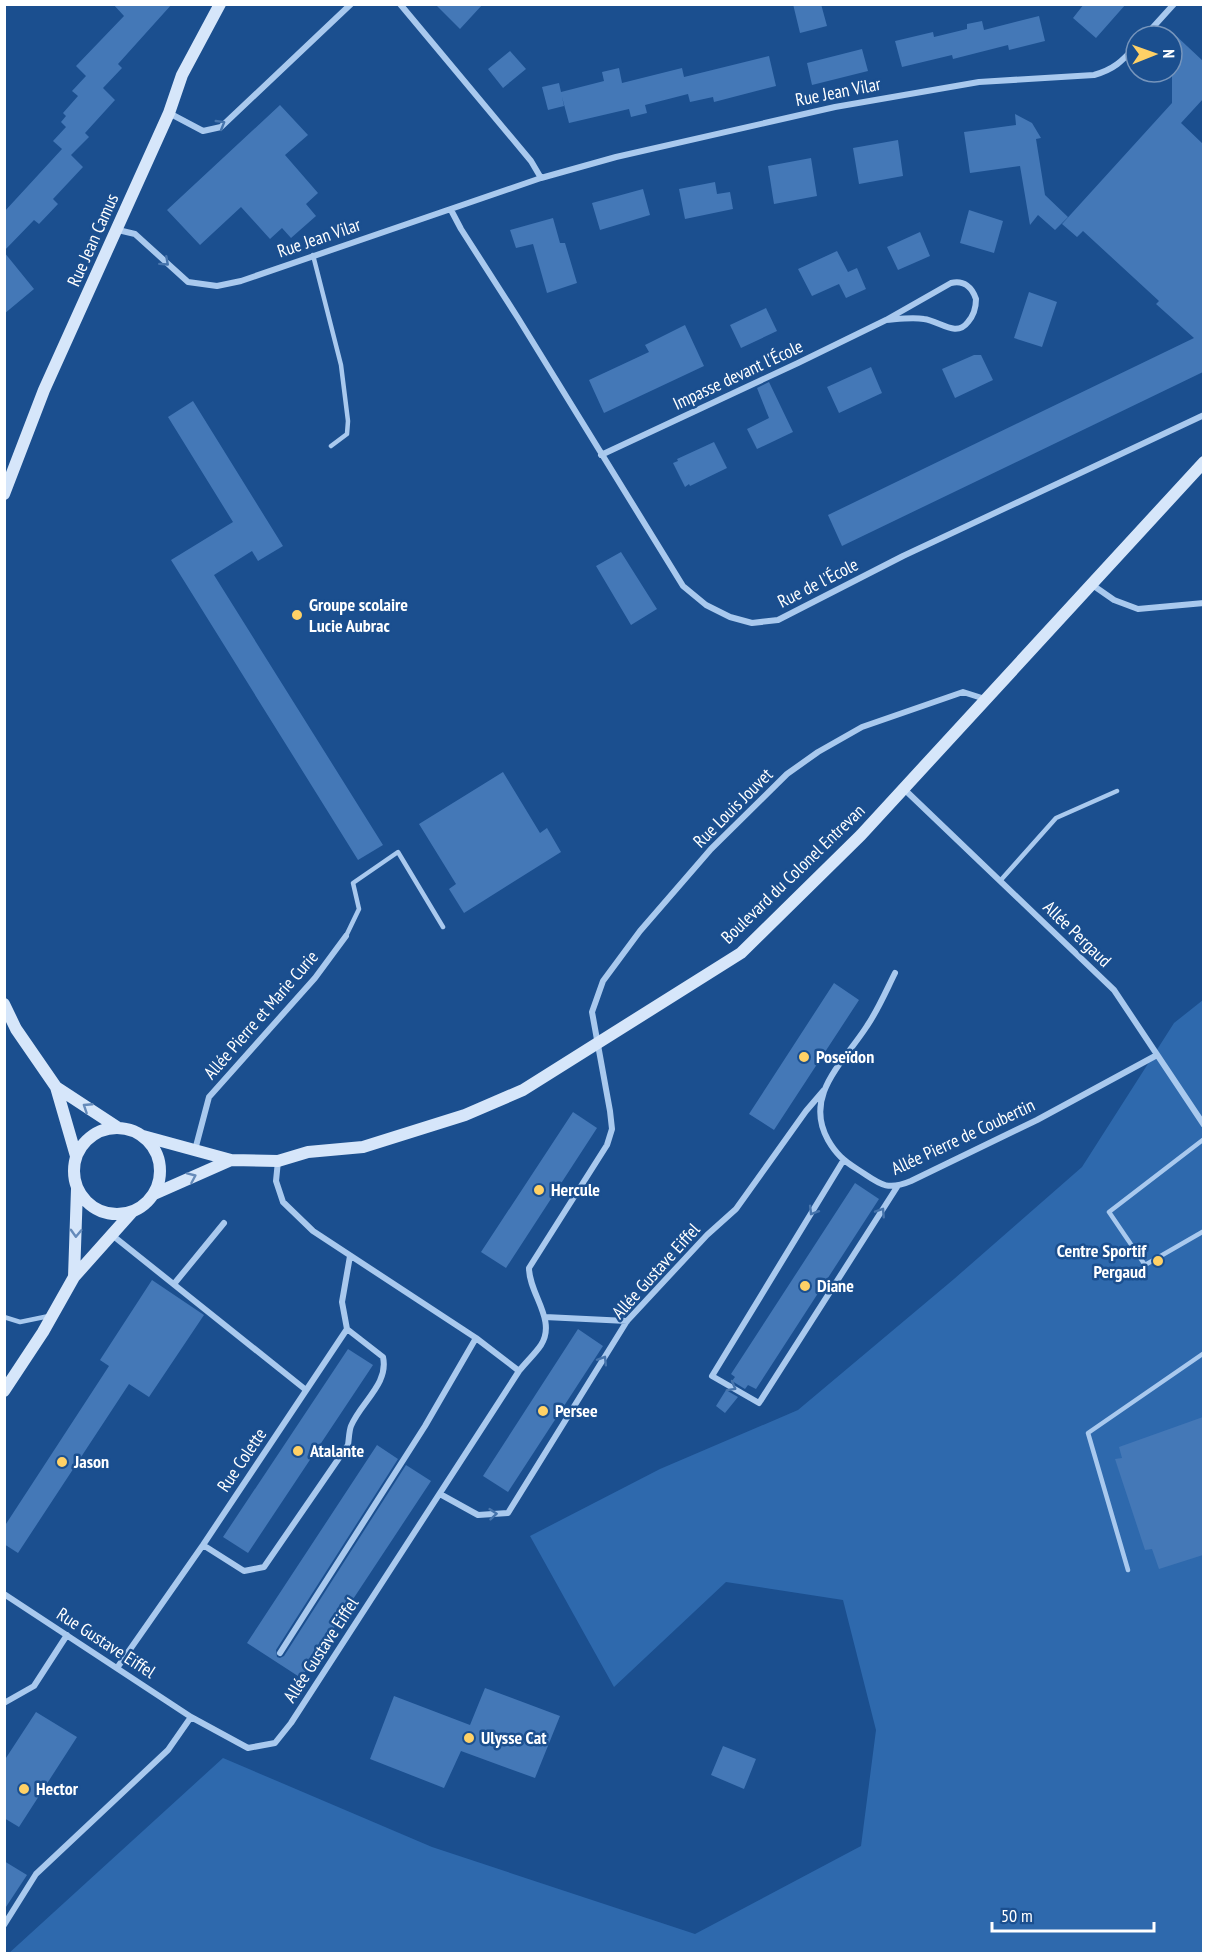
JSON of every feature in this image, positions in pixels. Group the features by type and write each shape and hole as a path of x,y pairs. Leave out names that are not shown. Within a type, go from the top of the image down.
{"street":[{"name":"Rue Jean Camus","path":"4,494 44,390 118,230 169,113 182,75 220,4"},
{"path":"169,113 203,131 221,127 351,4"},
{"path":"400,4 531,161 541,178"},
{"path":"1156,24 1174,4"},
{"name":"Rue Jean Vilar","path":"118,230 135,234 189,282 217,286 241,281 541,178 616,157 835,107 979,82 1094,75 1109,70 1124,59"},
{"name":"Rue de l'École","path":"451,210 461,230 683,586 706,605 730,617 752,623 778,621 903,556 1203,415"},
{"name":"Impasse devant l'École","path":"601,455 886,320 951,283 965,284 971,288 976,299 971,318 965,326 960,328 948,328 924,319 886,320"},
{"name":"Boulevard du Colonel Entrevan","path":"143,1136 231,1160 278,1161 308,1152 363,1147 465,1115 523,1090 741,953 861,835 1203,462"},
{"path":"1090,584 1114,600 1138,609 1203,603"},
{"name":"Rue Louis Jouvet","path":"598,1043 592,1012 603,981 639,931 711,849 787,774 818,752 862,727 963,692 985,699"},
{"name":"Allée Pergaud","path":"903,788 1114,990 1203,1125"},
{"name":"Allée Pierre et Marie Curie","path":"195,1150 209,1097 315,978 346,936"},
{"name":"Allée Pierre de Coubertin","path":"895,973 867,1026 824,1090 820,1106 822,1130 833,1149 843,1161 883,1186 897,1187 1037,1120 1157,1055"},
{"path":"4,1004 16,1029 56,1086 76,1156"},
{"path":"598,1043 612,1129 607,1145 529,1268 529,1280 545,1317 627,1321"},
{"path":"56,1086 117,1127"},
{"name":"Allée Gustave Eiffel","path":"440,1494 478,1515 508,1513 627,1321 707,1236 736,1209 806,1111 824,1090"},
{"path":"74,1277 77,1189 73,1167 85,1140 100,1130 117,1127 131,1129 152,1145 158,1156 159,1182 154,1194 140,1208 132,1212 116,1215 100,1211 86,1202 77,1189"},
{"name":"Boulevard du Colonel Entrevan","path":"154,1194 231,1160"},
{"path":"278,1161 276,1181 283,1202 313,1231 476,1338 519,1371"},
{"path":"843,1161 712,1376 759,1402 897,1187"},
{"path":"4,1391 44,1332 51,1315 74,1277 132,1212"},
{"path":"174,1284 224,1223"},
{"path":"112,1235 306,1390"},
{"path":"203,1545 244,1571 264,1566 348,1445 351,1426 386,1367 384,1357 347,1329 342,1302 350,1256"},
{"name":"Allée Gustave Eiffel","path":"191,1717 248,1748 275,1743 291,1723 519,1371 542,1344 546,1332 545,1317"},
{"name":"Rue Colette","path":"117,1668 203,1545 347,1329"},
{"path":"280,1653 425,1426 476,1338"},
{"name":"Rue Gustave Eiffel","path":"4,1594 191,1717"},
{"path":"4,1703 34,1686 67,1635"},
{"path":"4,1925 36,1874 168,1750 191,1717"}],"lane":[{"path":"313,255 341,365 348,421 347,434 331,446"},
{"path":"1000,881 1056,818 1117,791"},
{"path":"346,936 359,909 353,883 398,852 443,927"},
{"path":"1203,1139 1109,1212 1145,1265 1203,1232"},
{"path":"4,1317 20,1322 51,1315"},
{"path":"1128,1570 1088,1433 1203,1353"}],"shaded area":[{"path":"1203,1000 1203,1953 8,1954 223,1758 432,1847 695,1934 861,1846 876,1730 843,1600 726,1582 614,1687 530,1536 660,1469 798,1410 954,1279 1082,1167 1174,1023"}],"building":[{"path":"113,4 172,4 118,64 122,68 103,88 115,100 85,133 89,137 71,155 83,167 53,199 58,204 39,224 34,220 4,251 4,212 62,149 53,141 66,127 61,122 66,116 63,113 78,96 72,91 86,76 76,66 124,16"},
{"path":"435,4 483,4 460,29"},
{"path":"793,4 821,4 827,26 800,33"},
{"path":"1084,4 1126,4 1096,38 1073,18"},
{"path":"1039,16 1045,41 1009,50 1008,45 953,59 952,55 902,67 895,41 933,32 934,37 967,29 967,24 982,21 984,30"},
{"path":"1184,43 1203,61 1203,99 1181,123 1203,144 1203,372 842,546 828,515 1194,338 1156,304 1159,301 1083,231 1077,237 1062,224 1172,103 1172,84 1184,84"},
{"path":"862,49 868,71 812,85 807,63"},
{"path":"510,51 526,69 503,88 488,69"},
{"path":"769,56 776,86 714,102 713,97 690,102 688,94 645,105 647,113 631,117 629,109 569,123 562,97 564,106 548,110 542,87 559,83 561,92 604,81 602,72 619,68 622,83 682,68 684,77"},
{"path":"280,105 308,135 285,155 318,193 306,204 316,216 291,238 282,228 270,239 241,207 200,245 167,210"},
{"path":"1015,114 1032,123 1041,138 1036,139 1045,195 1068,217 1055,230 1038,215 1030,225 1020,166 970,173 964,132 1016,125"},
{"path":"898,140 903,176 859,184 853,148"},
{"path":"811,158 817,196 774,204 768,166"},
{"path":"715,182 717,194 730,192 733,209 685,219 679,189"},
{"path":"643,189 650,215 600,230 592,203"},
{"path":"969,210 1003,221 994,253 960,243"},
{"path":"553,218 560,243 565,243 577,283 547,293 533,244 516,248 510,230"},
{"path":"920,232 930,256 898,270 887,247"},
{"path":"837,251 848,272 857,268 866,289 846,298 839,284 812,296 798,269"},
{"path":"4,252 34,289 4,314"},
{"path":"1029,292 1057,302 1042,347 1014,338"},
{"path":"766,308 777,331 741,348 730,325"},
{"path":"685,325 704,366 604,413 589,380 649,352 645,345"},
{"path":"974,355 981,355 993,380 955,398 942,369"},
{"path":"871,367 882,393 839,413 827,387"},
{"path":"769,382 793,432 757,449 747,429 769,418 757,388"},
{"path":"193,401 283,546 258,561 252,551 214,575 383,845 358,860 171,560 233,522 168,417"},
{"path":"714,442 727,468 685,487 673,463"},
{"path":"621,552 657,609 631,625 596,566"},
{"path":"503,772 540,833 547,828 561,852 464,913 449,889 456,884 419,824"},
{"name":"Poseïdon","path":"834,983 859,1000 774,1130 749,1114"},
{"name":"Hercule","path":"573,1112 597,1128 506,1268 481,1252"},
{"name":"Diane","path":"855,1183 879,1199 756,1389 748,1385 745,1389 732,1381 735,1377 731,1374"},
{"name":"Jason","path":"152,1280 204,1315 149,1397 129,1384 18,1553 4,1544 4,1527 109,1366 100,1360"},
{"name":"Persee","path":"578,1329 603,1346 508,1492 483,1476"},
{"name":"Atalante","path":"348,1349 373,1365 248,1553 223,1537"},
{"path":"726,1390 738,1397 725,1413 716,1406"},
{"path":"1203,1417 1203,1555 1159,1569 1152,1549 1145,1550 1115,1459 1122,1458 1119,1447"},
{"path":"377,1445 398,1459 276,1650 277,1657 284,1656 406,1465 431,1481 301,1678 247,1643"},
{"name":"Ulysse Cat","path":"485,1688 560,1716 535,1778 461,1751 444,1788 370,1759 394,1696 470,1725"},
{"name":"Hector","path":"36,1712 77,1737 19,1827 4,1818 4,1761"},
{"path":"723,1746 756,1759 744,1789 711,1775"},
{"path":"4,1861 27,1875 4,1910"}],"place":[{"name":"Groupe scolaire Lucie Aubrac","path":"297,615"},
{"name":"Poseïdon","path":"804,1057"},
{"name":"Hercule","path":"539,1190"},
{"name":"Centre Sportif Pergaud","path":"1158,1261"},
{"name":"Diane","path":"805,1286"},
{"name":"Persee","path":"543,1411"},
{"name":"Atalante","path":"298,1451"},
{"name":"Jason","path":"62,1462"},
{"name":"Ulysse Cat","path":"469,1738"},
{"name":"Hector","path":"24,1789"}]}
